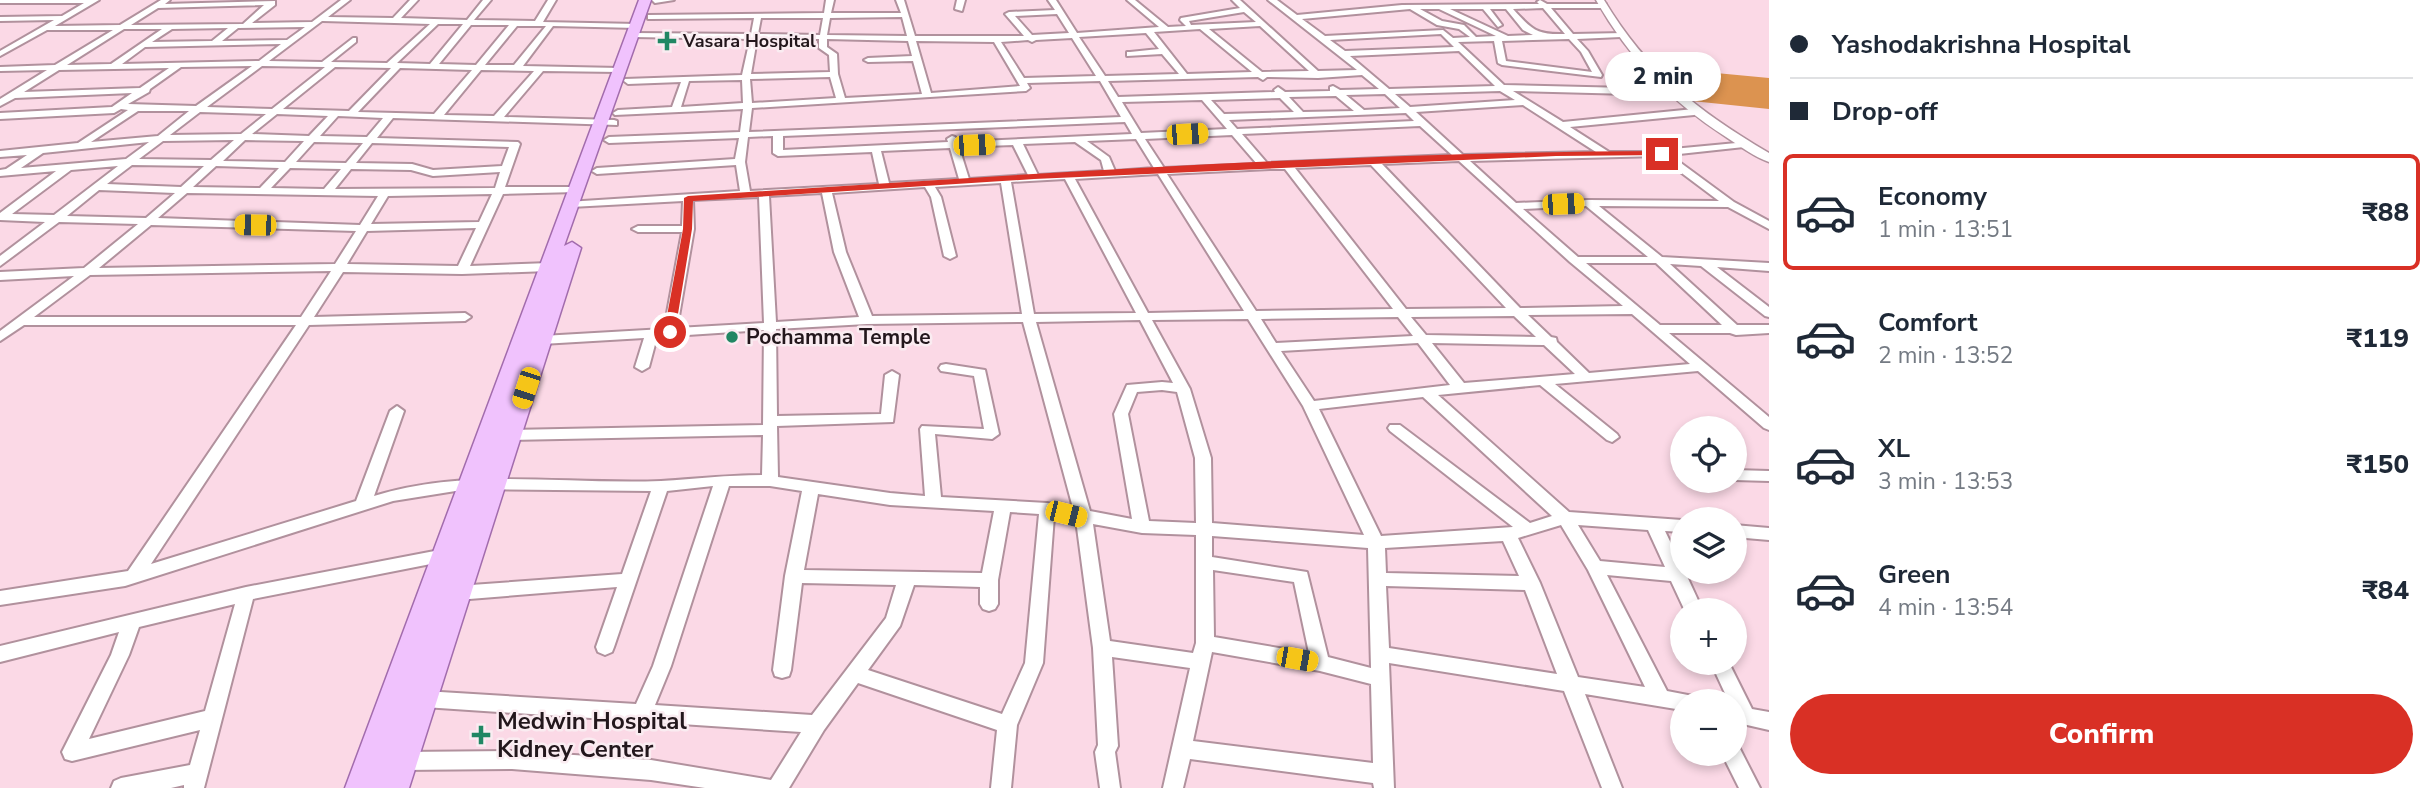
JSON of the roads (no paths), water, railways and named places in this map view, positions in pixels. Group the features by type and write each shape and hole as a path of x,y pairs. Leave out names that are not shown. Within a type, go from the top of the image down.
{"main road":[{"path":"392,788 542,341 578,199 597,172 624,76 646,16"},
{"path":"362,788 468,484 549,267 611,125"}],"street":[{"path":"0,103 166,0"},
{"path":"0,262 258,63 319,22 346,0"},
{"path":"396,19 414,0"},
{"path":"432,66 487,0"},
{"path":"538,23 552,0"},
{"path":"646,16 670,0"},
{"path":"830,0 822,48 833,54 834,74 841,100"},
{"path":"900,0 927,96"},
{"path":"959,9 961,0"},
{"path":"1131,0 1166,29"},
{"path":"1236,0 1362,113"},
{"path":"1274,0 1422,123 1574,260 1769,425"},
{"path":"1421,0 1508,39"},
{"path":"0,1 94,1"},
{"path":"0,54 94,1"},
{"path":"156,6 273,2"},
{"path":"214,43 236,26 245,26 273,2"},
{"path":"1498,39 1502,63 1598,75 1573,37 1541,3"},
{"path":"1296,17 1412,7 1601,3 1621,36 1669,92 1694,112 1769,158"},
{"path":"1486,4 1498,25"},
{"path":"1511,5 1509,8 1522,25 1543,38"},
{"path":"1032,40 1009,14 1055,6 1310,406 1376,542 1383,781 1183,749"},
{"path":"1412,7 1440,23 1461,27 1480,40"},
{"path":"1247,9 1184,20 1262,75 1301,114"},
{"path":"46,29 245,26 396,19 552,23 646,16 905,15"},
{"path":"646,16 752,37 1032,40 1263,24"},
{"path":"745,193 740,162 748,105 746,77 758,16"},
{"path":"0,19 64,18"},
{"path":"351,114 438,20"},
{"path":"437,117 516,22"},
{"path":"518,66 552,23"},
{"path":"113,66 170,27"},
{"path":"1148,30 1185,76"},
{"path":"1322,38 1443,32 1502,88 1605,153"},
{"path":"1451,40 1621,36"},
{"path":"0,337 148,223 353,40"},
{"path":"611,125 676,109 1026,89 996,40"},
{"path":"143,45 290,42"},
{"path":"0,44 20,44"},
{"path":"1341,54 1460,49"},
{"path":"1130,54 1165,51"},
{"path":"868,60 917,58"},
{"path":"0,69 258,63 518,66 686,79 834,74"},
{"path":"123,107 180,64"},
{"path":"497,119 542,67"},
{"path":"1021,81 1362,72"},
{"path":"676,109 686,79"},
{"path":"1115,100 1336,91 1502,88 1669,92"},
{"path":"13,95 146,89"},
{"path":"1203,96 1266,168"},
{"path":"1222,117 1362,113 1525,102"},
{"path":"0,116 104,112 123,107 527,120 742,134 1128,119"},
{"path":"78,147 136,108"},
{"path":"1562,125 1694,112"},
{"path":"263,191 335,114"},
{"path":"326,193 390,116"},
{"path":"462,270 499,191 515,144 527,120"},
{"path":"778,132 778,153 1422,123"},
{"path":"951,127 952,145 965,181"},
{"path":"0,154 162,138 312,137 515,144"},
{"path":"1078,140 1107,159 1108,170 1115,174"},
{"path":"1017,143 1034,177"},
{"path":"97,187 326,193 499,191 578,199 688,198 1161,171 1605,153 1662,154 1744,144"},
{"path":"876,149 884,186"},
{"path":"3,174 40,150"},
{"path":"1662,154 1730,204 1769,226"},
{"path":"3,174 132,162 412,167 440,173 506,169"},
{"path":"597,172 740,162"},
{"path":"1374,162 1518,313 1551,341 1586,377"},
{"path":"1288,166 1316,198 1399,311 1424,339 1460,388"},
{"path":"1,218 68,167"},
{"path":"1068,176 1141,317 1183,389 1203,458 1205,643 1172,788"},
{"path":"1005,179 1028,319 1084,519 1102,648 1108,746 1105,752 1110,788"},
{"path":"928,183 936,197 950,256"},
{"path":"826,189 840,252 867,320"},
{"path":"764,192 770,325 770,481"},
{"path":"135,575 304,321 385,193"},
{"path":"670,332 688,229 688,198"},
{"path":"1513,206 1588,203 1730,204"},
{"path":"1588,203 1659,260 1736,331"},
{"path":"1,218 363,228 483,225"},
{"path":"638,229 688,229"},
{"path":"1574,260 1659,260 1769,267"},
{"path":"1704,263 1769,313"},
{"path":"0,276 86,271 338,267 462,270 549,267"},
{"path":"542,341 867,320 1636,310"},
{"path":"20,321 304,321 465,317"},
{"path":"1657,329 1768,330"},
{"path":"642,367 652,333"},
{"path":"1273,347 1424,339 1551,341"},
{"path":"1310,406 1460,388 1702,367"},
{"path":"933,501 927,429 992,434 979,373 946,368"},
{"path":"510,435 888,419 892,375"},
{"path":"1543,381 1612,437"},
{"path":"1142,527 1121,414 1132,388 1161,386 1183,389"},
{"path":"1427,393 1565,518 1595,567 1660,697"},
{"path":"363,505 397,411"},
{"path":"1395,428 1528,530"},
{"path":"1747,475 1769,476"},
{"path":"0,598 135,575 363,505 432,487 468,484 661,486 723,480 770,481 890,499 1047,509 1084,519 1142,527 1376,542 1508,535 1565,518 1670,525"},
{"path":"642,713 662,666 723,480"},
{"path":"605,647 626,580 661,486"},
{"path":"782,670 794,576 811,487"},
{"path":"989,604 989,580 1003,507"},
{"path":"1001,788 1007,725 1034,663 1047,509"},
{"path":"1653,523 1670,561"},
{"path":"1747,532 1769,535"},
{"path":"1508,535 1531,583 1612,788"},
{"path":"0,654 246,593 445,555"},
{"path":"1206,562 1301,577 1320,663"},
{"path":"1595,567 1670,574"},
{"path":"794,576 989,580"},
{"path":"777,788 817,724 894,621 907,578"},
{"path":"1377,579 1531,583"},
{"path":"457,593 626,580"},
{"path":"121,788 196,780 246,593"},
{"path":"131,623 120,655 72,752 213,718"},
{"path":"1205,643 1320,663 1380,678"},
{"path":"1102,648 1201,662"},
{"path":"1379,654 1568,681 1670,699"},
{"path":"855,674 1007,725"},
{"path":"424,699 817,724"},
{"path":"1747,716 1769,721"},
{"path":"402,761 512,760 651,770 767,788"},
{"path":"1738,766 1750,788"}],"place":[{"name":"Vasara Hospital","path":"667,41"},
{"name":"Pochamma Temple","path":"732,337"},
{"name":"Medwin Hospital Kidney Center","path":"481,735"}]}
